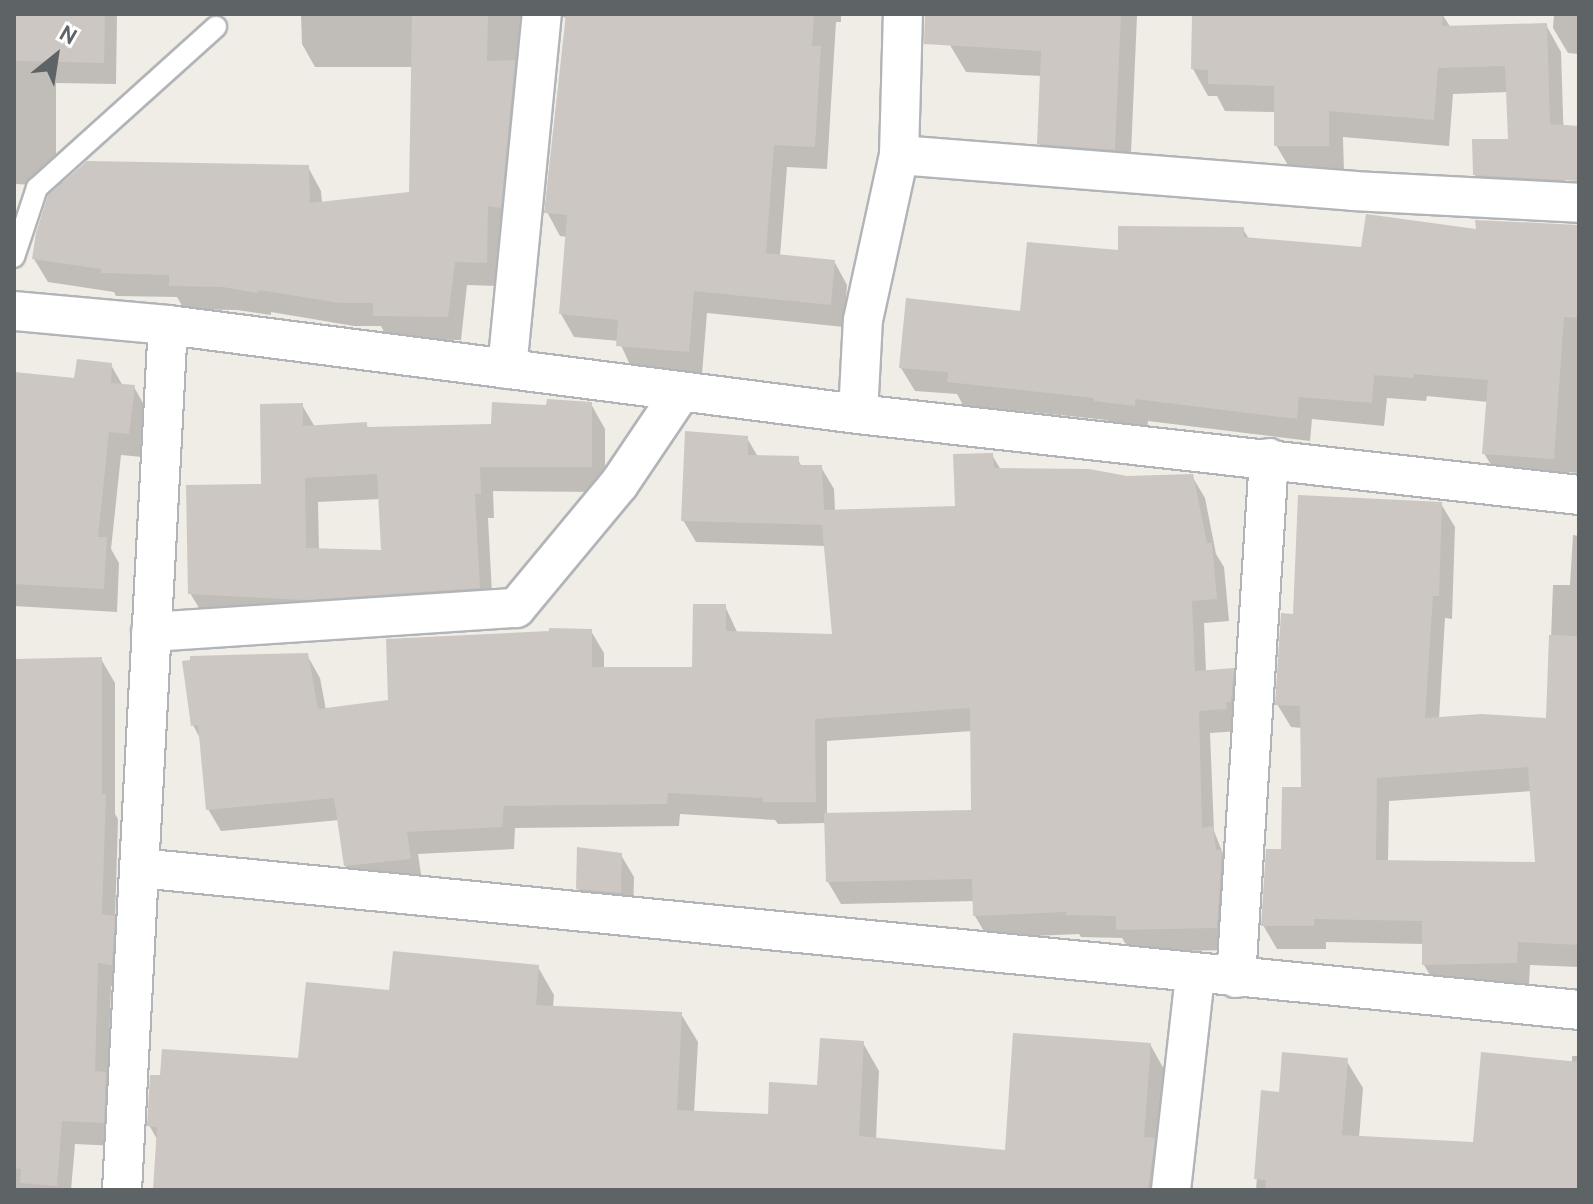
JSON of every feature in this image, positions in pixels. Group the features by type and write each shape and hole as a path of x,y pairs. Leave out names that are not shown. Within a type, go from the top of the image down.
{"street":[{"path":"507,369 542,14"},
{"path":"858,414 863,320 899,155 903,14"},
{"path":"899,155 1322,189 1579,203"},
{"path":"14,311 168,325 858,414 1579,495"},
{"path":"122,1190 168,325"},
{"path":"151,632 516,608 619,484 681,392"},
{"path":"1236,978 1269,458"},
{"path":"139,868 1195,975 1579,1010"},
{"path":"1171,1190 1195,975"}],"lane":[{"path":"14,257 37,188 216,27"}],"building":[{"path":"14,14 105,14 104,63 14,61"},
{"path":"412,14 488,14 487,61 515,60 501,208 488,206 487,263 455,262 448,317 373,316 373,303 340,303 223,287 169,286 169,275 101,273 101,269 32,259 36,233 48,195 87,161 309,165 310,203 409,192"},
{"path":"566,14 814,14 812,46 821,46 815,147 774,145 766,253 835,260 831,305 694,291 689,352 616,346 618,320 559,314 567,215 544,213"},
{"path":"925,14 1121,14 1115,150 1037,144 1041,51 924,44"},
{"path":"1192,14 1443,14 1442,26 1547,23 1550,124 1579,126 1579,181 1473,175 1472,139 1508,139 1505,66 1438,68 1434,120 1329,111 1329,146 1274,146 1274,86 1208,84 1208,70 1191,69"},
{"path":"1366,214 1476,229 1475,220 1579,225 1579,318 1564,317 1554,459 1482,454 1488,380 1414,374 1413,378 1374,375 1372,403 1299,397 1297,419 1135,399 1135,406 1094,401 1094,398 947,382 948,372 899,368 906,298 1020,311 1027,242 1118,250 1118,226 1244,227 1244,237 1361,247"},
{"path":"77,359 112,363 111,383 135,385 129,434 109,432 98,537 107,537 104,589 14,584 14,372 74,378"},
{"path":"547,399 592,402 592,467 480,467 481,494 475,494 480,588 305,600 188,594 186,485 261,484 260,404 303,403 303,426 367,422 367,427 491,424 492,402 546,405","holes":["377,474 381,550 306,548 305,478"]},
{"path":"685,431 748,436 748,455 799,456 799,465 822,465 824,510 955,506 953,454 993,453 994,468 1089,469 1127,476 1193,474 1207,543 1212,543 1217,599 1192,601 1195,671 1234,668 1231,702 1226,702 1227,709 1199,711 1202,828 1213,826 1216,850 1222,850 1217,928 1116,930 1116,916 1066,915 1066,912 973,916 972,879 826,882 824,813 971,810 970,708 815,719 816,802 763,802 763,798 668,793 667,804 504,806 502,827 407,832 411,859 344,866 334,798 206,810 198,725 191,726 182,661 190,660 190,656 308,653 318,709 388,700 386,639 549,631 549,628 592,629 592,667 692,667 693,604 726,604 726,631 832,634 822,525 681,521"},
{"path":"1298,495 1442,502 1439,596 1433,596 1425,718 1482,714 1546,718 1549,635 1579,636 1579,945 1518,942 1517,963 1422,965 1422,921 1314,919 1314,926 1261,926 1266,849 1281,849 1282,787 1301,787 1300,706 1275,705 1281,613 1293,614","holes":["1528,767 1535,862 1376,860 1377,778"]},
{"path":"102,657 102,794 106,794 102,914 115,916 112,965 98,963 95,1071 106,1072 104,1123 62,1121 57,1186 20,1183 21,1169 14,1168 16,659"},
{"path":"577,847 622,853 621,893 576,889"},
{"path":"393,951 539,965 536,1005 682,1012 677,1110 768,1114 769,1082 817,1085 820,1038 864,1041 859,1136 1005,1150 1013,1033 1151,1043 1144,1137 1155,1138 1148,1190 153,1190 157,1127 147,1126 150,1075 160,1075 162,1049 298,1058 306,982 389,990"},
{"path":"1282,1052 1348,1058 1342,1135 1473,1142 1481,1052 1579,1062 1579,1190 1265,1190 1266,1180 1254,1179 1261,1090 1279,1092"}]}
